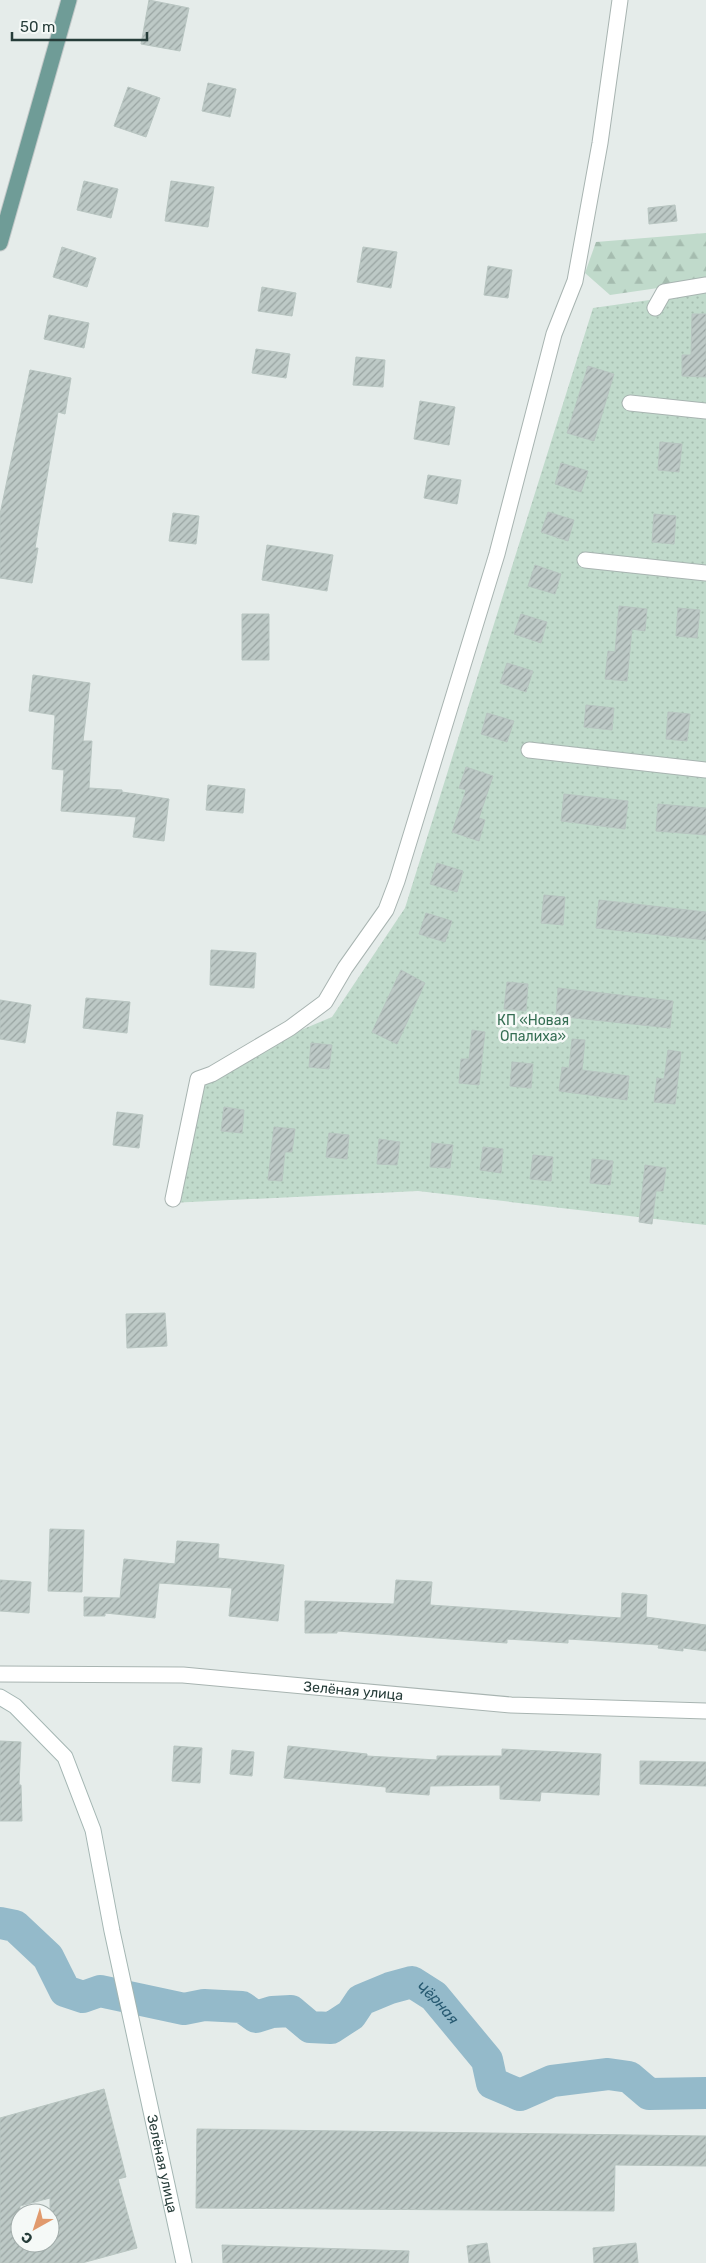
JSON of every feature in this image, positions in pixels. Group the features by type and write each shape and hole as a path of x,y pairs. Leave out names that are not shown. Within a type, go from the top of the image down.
{"main road":[{"path":"0,243 69,0"}],"street":[{"path":"173,1199 198,1079 212,1074 290,1028 325,1002 345,968 386,910 397,881 497,554 554,334 576,281 581,242 600,143 620,0"},
{"path":"655,308 664,292 706,285"},
{"path":"630,403 706,410"},
{"path":"585,560 706,573"},
{"path":"529,750 706,770"},
{"name":"Зелёная улица","path":"0,1674 183,1675 511,1705 706,1711"},
{"name":"Зелёная улица","path":"0,1697 15,1706 65,1757 94,1830 112,1931 184,2263"}],"green space":[{"path":"706,233 706,281 610,295 585,273 596,242"},
{"name":"КП «Новая Опалиха»","path":"706,292 706,1225 418,1191 170,1203 194,1075 332,1017 405,908 593,308"}],"building":[{"path":"149,0 189,8 180,51 141,44"},
{"path":"208,83 236,89 230,117 202,111"},
{"path":"128,87 160,98 146,137 114,126"},
{"path":"84,181 118,189 111,218 77,210"},
{"path":"171,181 214,187 208,227 165,221"},
{"path":"675,205 677,221 649,224 648,208"},
{"path":"62,247 96,258 87,287 53,277"},
{"path":"363,247 397,252 391,288 357,282"},
{"path":"488,266 512,270 508,298 484,295"},
{"path":"262,287 296,293 292,316 258,311"},
{"path":"692,314 706,314 706,377 682,376 682,355 691,355"},
{"path":"49,315 89,323 84,348 44,339"},
{"path":"256,349 290,354 286,378 252,373"},
{"path":"356,357 385,360 383,387 353,385"},
{"path":"588,366 614,374 594,441 567,433"},
{"path":"30,370 71,378 65,414 58,412 35,548 38,548 32,583 0,578 0,514"},
{"path":"420,401 455,407 449,445 414,439"},
{"path":"660,442 682,444 679,472 658,470"},
{"path":"561,463 588,471 581,492 555,484"},
{"path":"428,475 461,480 457,504 424,498"},
{"path":"548,512 574,520 568,541 541,532"},
{"path":"173,513 199,516 196,544 169,541"},
{"path":"654,514 676,516 674,544 652,542"},
{"path":"267,545 333,555 327,591 262,580"},
{"path":"535,565 561,574 555,594 528,586"},
{"path":"619,606 647,609 645,631 632,629 627,681 605,679 608,651 615,652"},
{"path":"678,608 700,610 697,638 676,636"},
{"path":"242,614 269,614 269,660 242,660"},
{"path":"521,614 547,622 541,643 514,634"},
{"path":"507,663 533,671 526,692 500,683"},
{"path":"33,675 90,683 83,741 92,741 89,788 122,790 122,792 169,799 164,841 133,837 136,817 61,811 64,770 52,769 55,715 29,711"},
{"path":"586,705 614,708 612,730 584,727"},
{"path":"668,712 690,714 687,741 666,739"},
{"path":"487,713 514,721 507,742 481,734"},
{"path":"466,767 493,776 479,818 485,820 479,841 452,832 466,790 459,788"},
{"path":"208,785 245,789 243,813 206,810"},
{"path":"564,794 628,801 625,829 561,821"},
{"path":"658,804 706,808 706,835 656,831"},
{"path":"437,863 463,871 457,892 430,884"},
{"path":"544,895 565,897 563,925 541,923"},
{"path":"599,900 706,912 706,940 596,928"},
{"path":"426,913 452,921 445,942 419,934"},
{"path":"211,950 256,953 254,988 210,985"},
{"path":"401,970 425,983 397,1044 372,1032"},
{"path":"507,982 528,984 526,1011 504,1009"},
{"path":"558,988 673,1001 670,1028 556,1016"},
{"path":"86,998 130,1002 127,1033 83,1028"},
{"path":"0,1000 31,1005 25,1043 0,1039"},
{"path":"472,1030 485,1032 479,1085 459,1083 461,1059 469,1059"},
{"path":"572,1039 585,1040 582,1070 629,1076 627,1100 559,1091 562,1067 569,1068"},
{"path":"311,1043 332,1045 329,1069 309,1067"},
{"path":"668,1050 681,1052 675,1104 654,1102 657,1078 664,1079"},
{"path":"512,1062 533,1064 531,1088 510,1086"},
{"path":"224,1107 244,1110 242,1133 221,1131"},
{"path":"117,1112 143,1115 139,1148 113,1145"},
{"path":"274,1127 295,1129 292,1152 285,1152 282,1181 268,1180"},
{"path":"329,1133 349,1135 347,1159 326,1157"},
{"path":"379,1139 400,1142 397,1165 377,1164"},
{"path":"432,1143 453,1145 450,1168 430,1167"},
{"path":"483,1147 503,1149 501,1173 480,1170"},
{"path":"533,1155 553,1157 551,1181 530,1179"},
{"path":"592,1159 613,1161 610,1185 590,1183"},
{"path":"645,1165 666,1168 663,1191 656,1191 652,1224 639,1222"},
{"path":"165,1313 167,1346 127,1348 126,1314"},
{"path":"50,1529 84,1530 82,1592 48,1591"},
{"path":"177,1541 219,1544 218,1558 284,1565 278,1621 229,1616 232,1588 159,1583 155,1618 105,1613 105,1616 84,1616 84,1597 120,1598 124,1559 175,1564"},
{"path":"0,1580 31,1582 29,1613 0,1611"},
{"path":"396,1580 432,1582 430,1605 621,1618 622,1593 647,1595 646,1617 706,1625 706,1651 683,1648 683,1651 658,1648 659,1645 568,1639 568,1643 507,1639 507,1643 337,1631 337,1633 305,1633 305,1601 394,1604"},
{"path":"0,1741 21,1742 19,1785 21,1785 22,1821 0,1821"},
{"path":"174,1746 202,1748 200,1783 172,1781"},
{"path":"288,1746 367,1754 367,1756 437,1760 437,1756 502,1756 502,1749 601,1754 599,1795 541,1792 540,1801 500,1799 500,1785 430,1786 429,1795 386,1792 386,1787 284,1778"},
{"path":"232,1750 254,1752 252,1776 230,1774"},
{"path":"640,1761 706,1762 706,1786 640,1784"},
{"path":"104,2089 126,2177 118,2179 137,2248 82,2263 0,2263 0,2118"},
{"path":"197,2129 706,2136 706,2166 615,2165 614,2211 196,2208"},
{"path":"487,2243 490,2263 469,2263 467,2246"},
{"path":"636,2243 638,2263 594,2263 593,2248"},
{"path":"222,2245 409,2251 408,2263 223,2263"}],"waterway":[{"name":"Чёрная","path":"0,1923 15,1926 48,1957 65,1991 83,1997 100,1991 184,2009 204,2005 242,2007 256,2017 272,2012 291,2011 310,2027 331,2028 351,2015 361,2000 390,1988 412,1982 434,1996 487,2060 492,2083 520,2095 552,2081 608,2074 629,2077 649,2094 706,2093"}]}
